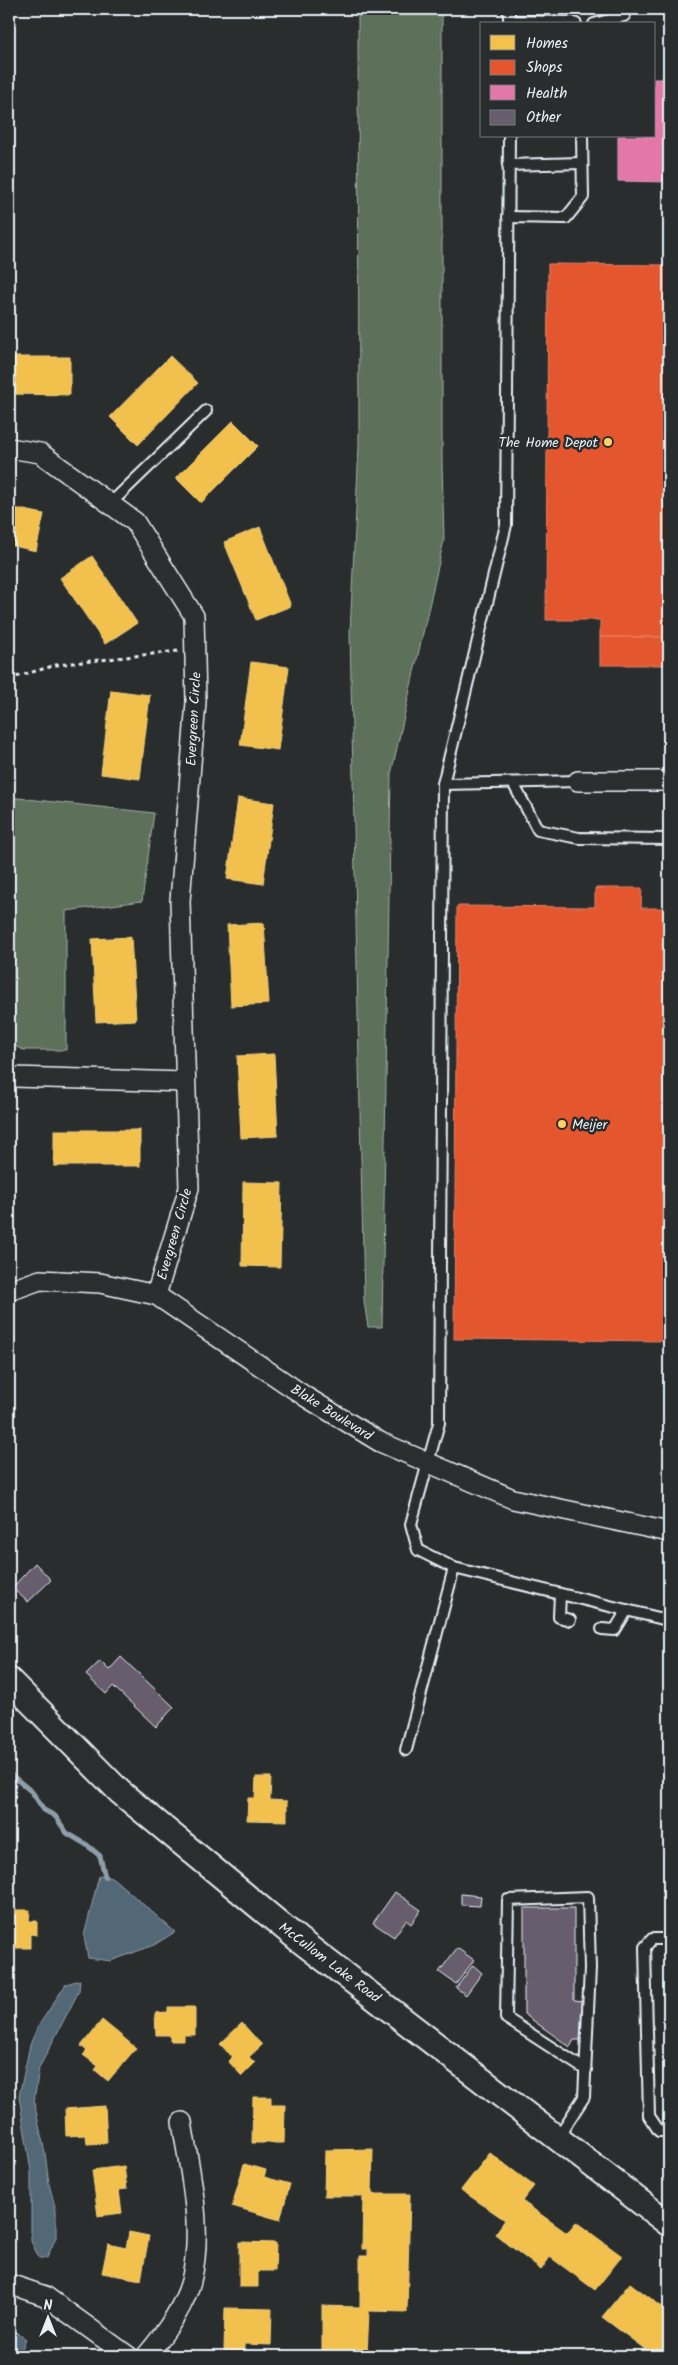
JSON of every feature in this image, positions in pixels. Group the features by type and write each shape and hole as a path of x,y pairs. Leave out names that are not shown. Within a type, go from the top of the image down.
{"street":[{"name":"Evergreen Circle","path":"9,448 40,453 135,522 194,616 196,702 180,901 189,1188 156,1295"},
{"path":"578,781 669,781"},
{"path":"9,1075 14,1077 186,1082"},
{"name":"Blake Boulevard","path":"9,1291 40,1280 100,1283 156,1295 306,1397 380,1442 513,1500 669,1532"},
{"name":"McCullom Lake Road","path":"9,1680 120,1792 298,1939 669,2224"},
{"path":"146,2356 168,2331 191,2282 197,2231 182,2122"},
{"path":"9,2284 46,2296 128,2356"}],"lane":[{"path":"509,9 509,22"},
{"path":"602,22 624,16 623,9"},
{"path":"508,138 506,525 443,784 439,1423 411,1524 418,1550 454,1568 663,1619 669,1617"},
{"path":"508,217 566,218 582,197 582,138"},
{"path":"508,165 582,163"},
{"path":"110,504 206,412"},
{"path":"443,784 578,781"},
{"path":"514,783 538,830 579,838 669,839"},
{"path":"406,1750 454,1568"},
{"path":"560,1594 559,1617 570,1620"},
{"path":"602,1630 615,1630 627,1610"},
{"path":"558,2137 584,2098 586,2070 590,1968 588,1897 508,1900 506,2018 586,2070"},
{"path":"669,1939 652,1938 645,1947 649,2116 659,2131 669,2131"}],"path":[{"path":"9,679 56,665 103,658 195,649"}],"green space":[{"path":"358,9 442,9 442,462 444,540 391,774 382,1327 368,1327 364,1301 350,633 359,446"},
{"path":"665,9 669,9 669,79 664,79"},
{"path":"9,797 154,813 142,901 66,911 66,1050 24,1050 9,1044"}],"water":[{"path":"99,1876 113,1878 175,1932 154,1945 111,1961 88,1958 84,1936"},
{"path":"80,1980 79,1991 39,2068 34,2102 45,2153 49,2184 56,2210 56,2237 47,2258 39,2258 31,2241 31,2171 19,2096 30,2045 37,2028 66,1984"},
{"path":"9,2328 26,2339 19,2356 9,2356"}],"building: Homes":[{"path":"170,356 198,383 138,445 110,417"},
{"path":"9,357 70,357 70,395 9,394"},
{"path":"233,421 258,446 201,503 176,478"},
{"path":"9,507 44,514 36,551 9,545"},
{"path":"260,527 291,606 256,620 224,542"},
{"path":"92,556 137,623 105,644 60,578"},
{"path":"251,662 289,667 278,750 240,745"},
{"path":"111,690 150,695 140,779 101,774"},
{"path":"238,798 274,803 263,884 227,879"},
{"path":"264,923 269,1004 231,1006 227,925"},
{"path":"131,937 136,1020 96,1022 92,939"},
{"path":"274,1054 278,1136 241,1138 237,1056"},
{"path":"54,1130 140,1130 140,1166 54,1166"},
{"path":"243,1182 282,1183 280,1267 242,1266"},
{"path":"256,1777 271,1777 270,1800 287,1801 287,1821 247,1820 248,1798 255,1798"},
{"path":"9,1910 30,1910 29,1921 37,1921 37,1935 30,1934 30,1948 9,1948"},
{"path":"168,2007 195,2007 195,2035 184,2035 184,2041 170,2041 170,2035 156,2035 155,2013 168,2012"},
{"path":"102,2020 136,2048 108,2081 95,2070 98,2066 83,2055 87,2051 81,2046"},
{"path":"242,2023 262,2045 249,2057 255,2063 242,2076 228,2061 232,2057 220,2044"},
{"path":"253,2097 271,2097 271,2105 285,2105 284,2143 252,2143"},
{"path":"105,2106 107,2143 87,2144 86,2135 66,2136 65,2109"},
{"path":"373,2149 372,2194 410,2194 407,2312 369,2311 367,2355 322,2355 322,2306 360,2307 360,2256 368,2256 368,2249 362,2249 363,2196 324,2196 325,2150"},
{"path":"490,2153 534,2186 522,2201 567,2233 576,2222 622,2256 595,2290 550,2257 541,2270 495,2234 505,2220 461,2190"},
{"path":"244,2164 266,2170 264,2177 290,2184 280,2220 232,2206"},
{"path":"124,2166 127,2189 119,2190 122,2213 98,2216 92,2170"},
{"path":"129,2232 149,2236 141,2280 102,2273 108,2244 126,2248"},
{"path":"239,2242 276,2243 275,2271 258,2271 258,2287 239,2287"},
{"path":"630,2283 669,2312 669,2356 654,2356 602,2317"},
{"path":"225,2308 272,2309 271,2345 244,2344 244,2352 224,2351"},
{"path":"509,2351 516,2356 504,2356"}],"building: Shops":[{"name":"The Home Depot","path":"548,264 669,265 669,637 600,637 600,620 546,620"},
{"path":"600,637 669,637 669,665 600,665"},
{"name":"Meijer","path":"595,888 642,888 641,908 669,908 669,1341 454,1339 457,906 595,907"}],"building: Health":[{"path":"656,79 669,79 669,182 618,181 618,138 656,138"}],"building: Other":[{"path":"35,1563 51,1580 28,1602 12,1588"},
{"path":"121,1657 174,1707 156,1727 113,1686 106,1694 86,1675 100,1661 109,1670"},
{"path":"395,1892 421,1910 411,1924 406,1920 394,1937 373,1923"},
{"path":"461,1894 481,1896 480,1906 461,1905"},
{"path":"524,1908 574,1908 574,2000 583,2001 582,2040 574,2040 570,2047 524,2014"},
{"path":"457,1948 474,1960 456,1984 439,1972"},
{"path":"473,1965 482,1973 466,1995 456,1988"}],"waterway":[{"path":"9,1773 32,1792 44,1810 55,1816 67,1833 87,1845 100,1856 105,1877"}],"place":[{"name":"The Home Depot","path":"608,442"},
{"name":"Meijer","path":"562,1124"}]}
